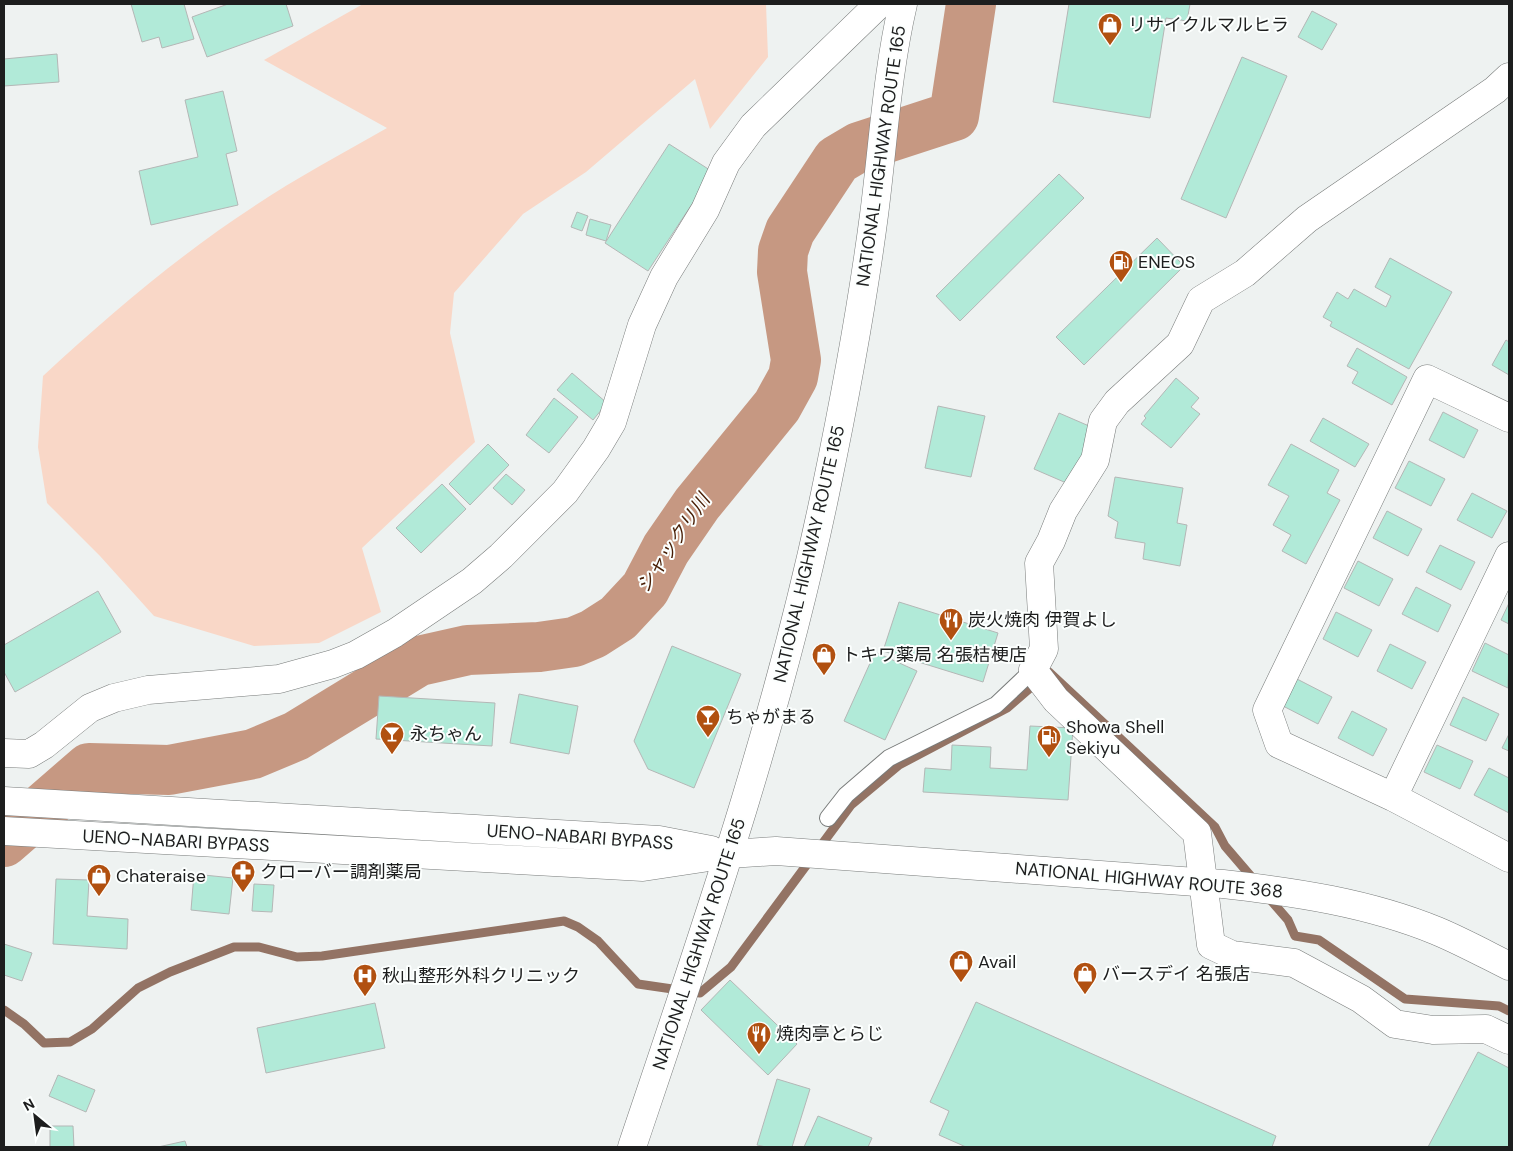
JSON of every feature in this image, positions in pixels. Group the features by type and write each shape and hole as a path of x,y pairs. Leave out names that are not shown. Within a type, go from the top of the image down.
{"main road":[{"path":"4,754 29,754 44,745 90,708 122,695 148,690 279,679 333,664 356,655 395,633 472,582 565,492 596,449 612,422 642,325 664,277 705,210 726,163 753,126 879,4"},
{"name":"NATIONAL HIGHWAY ROUTE 165","path":"632,1147 729,854 793,636 853,352 874,218 895,37 903,4"},
{"path":"1509,77 1495,90 1307,219 1245,273 1201,300 1180,344 1117,402 1103,421 1095,460 1063,511 1051,541 1038,563 1044,649 1034,672 1056,700 1196,833 1213,883 1210,945 1232,955 1294,963 1361,999 1395,1024 1433,1030 1486,1029 1509,1040"},
{"path":"1509,418 1427,379 1267,710 1278,744 1393,797 1509,858"},
{"path":"1393,797 1509,556"},
{"name":"UENO-NABARI BYPASS","path":"4,801 659,840 729,854"},
{"name":"UENO-NABARI BYPASS","path":"4,831 643,867 729,854"},
{"name":"NATIONAL HIGHWAY ROUTE 368","path":"729,854 776,851 1213,883 1295,892 1385,914 1436,930 1509,966"}],"lane":[{"path":"828,818 846,795 889,758 996,705 1034,672"}],"shaded area":[{"path":"363,4 766,4 768,57 710,129 695,79 586,172 523,214 454,293 450,333 475,442 362,548 381,612 319,643 254,646 154,616 100,556 47,503 38,447 43,376 93,331 171,266 225,226 319,166 387,128 264,60"}],"building":[{"path":"131,4 184,4 194,39 162,48 159,37 142,42"},
{"path":"228,4 286,4 293,26 207,57 192,17"},
{"path":"1069,4 1190,4 1187,21 1166,18 1150,118 1053,102"},
{"path":"1312,11 1337,24 1322,50 1298,37"},
{"path":"57,54 59,82 4,86 4,59"},
{"path":"1242,57 1287,76 1226,218 1181,199"},
{"path":"223,91 237,151 226,154 238,205 151,225 139,171 198,157 185,100"},
{"path":"669,144 713,172 648,271 605,243"},
{"path":"1059,174 1084,198 960,321 936,296"},
{"path":"577,212 588,216 582,231 571,227"},
{"path":"590,219 611,225 606,241 586,235"},
{"path":"1157,238 1184,266 1084,365 1056,337"},
{"path":"1390,258 1452,292 1409,369 1330,326 1332,322 1323,317 1337,292 1348,299 1354,289 1386,307 1391,296 1375,287"},
{"path":"1506,340 1509,342 1509,375 1492,365"},
{"path":"1357,348 1407,377 1392,405 1352,383 1358,372 1347,366"},
{"path":"572,373 607,403 593,420 557,390"},
{"path":"1176,378 1199,398 1191,407 1200,414 1171,448 1141,424 1146,418 1144,416"},
{"path":"554,398 578,417 549,453 526,435"},
{"path":"938,406 985,416 971,477 925,468"},
{"path":"1443,412 1478,430 1464,458 1429,440"},
{"path":"1059,413 1096,429 1071,485 1034,469"},
{"path":"1323,418 1369,444 1355,467 1310,441"},
{"path":"488,444 509,465 470,505 449,484"},
{"path":"1291,444 1339,470 1327,493 1340,500 1306,564 1282,551 1291,535 1273,525 1289,496 1268,485"},
{"path":"1409,461 1445,479 1431,506 1395,488"},
{"path":"506,474 525,490 512,505 493,488"},
{"path":"1115,477 1183,488 1177,523 1187,525 1180,566 1143,559 1145,543 1115,538 1118,522 1108,516"},
{"path":"442,484 466,509 421,553 396,528"},
{"path":"1472,493 1507,511 1492,538 1457,520"},
{"path":"1387,511 1422,529 1408,556 1373,538"},
{"path":"1440,545 1475,562 1461,590 1426,572"},
{"path":"1358,561 1393,579 1379,606 1344,588"},
{"path":"1416,587 1451,605 1438,632 1402,614"},
{"path":"98,591 121,632 15,692 4,672 4,645"},
{"path":"899,602 998,633 983,682 883,651"},
{"path":"1509,603 1509,624 1501,620"},
{"path":"1336,612 1372,630 1358,657 1323,639"},
{"path":"1485,643 1509,655 1508,688 1472,671"},
{"path":"1390,644 1426,662 1412,689 1377,671"},
{"path":"672,646 741,674 694,788 648,769 634,741"},
{"path":"875,652 917,671 885,740 844,721"},
{"path":"1297,679 1332,697 1318,724 1283,706"},
{"path":"519,694 578,706 569,754 510,743"},
{"path":"379,696 495,703 492,746 376,739"},
{"path":"1463,697 1499,714 1486,741 1450,725"},
{"path":"1352,711 1387,729 1373,756 1338,738"},
{"name":"Showa Shell Sekiyu","path":"1030,726 1073,728 1068,800 923,792 925,768 951,770 952,745 991,747 990,768 1027,770"},
{"path":"1509,734 1509,751 1502,748"},
{"path":"1437,745 1473,761 1460,789 1424,772"},
{"path":"1489,768 1509,778 1509,813 1474,795"},
{"path":"194,874 233,878 229,914 191,910"},
{"path":"56,879 89,880 87,916 128,919 127,949 53,944"},
{"path":"254,884 274,885 272,912 252,911"},
{"path":"4,944 32,953 22,981 4,975"},
{"path":"730,980 797,1044 768,1075 701,1010"},
{"path":"976,1002 1276,1136 1272,1147 966,1147 939,1135 949,1111 930,1102"},
{"path":"375,1003 385,1048 266,1073 257,1028"},
{"path":"1478,1052 1509,1068 1509,1147 1428,1147"},
{"path":"58,1075 95,1090 86,1112 49,1096"},
{"path":"777,1079 810,1089 792,1147 757,1145"},
{"path":"818,1116 872,1138 868,1147 804,1147"},
{"path":"50,1126 73,1126 74,1147 50,1147"},
{"path":"185,1141 187,1147 158,1147"}],"waterway":[{"name":"シャックリ川","path":"4,842 89,768 169,770 253,754 296,736 419,661 468,650 539,647 574,642 593,634 618,618 645,589 666,549 697,504 777,406 793,377 796,360 782,272 783,251 790,231 837,160 859,147 954,116 971,4"},
{"path":"1049,672 1215,827 1225,846 1255,881"},
{"path":"4,1010 24,1024 44,1043 70,1042 92,1029 138,988 170,972 234,947 259,947 297,957 322,956 564,921 578,927 598,941 638,984 700,993 731,967 851,805 899,765 1007,708 1037,682"},
{"path":"1268,897 1288,920 1295,936 1319,940 1405,999 1499,1006 1509,1011"}],"place":[{"name":"リサイクルマルヒラ","path":"1110,46"},
{"name":"ENEOS","path":"1121,283"},
{"name":"炭火焼肉 伊賀よし","path":"951,641"},
{"name":"トキワ薬局 名張桔梗店","path":"824,676"},
{"name":"ちゃがまる","path":"708,738"},
{"name":"永ちゃん","path":"392,755"},
{"name":"Showa Shell Sekiyu","path":"1049,758"},
{"name":"クローバー調剤薬局","path":"243,893"},
{"name":"Chateraise","path":"99,897"},
{"name":"Avail","path":"961,983"},
{"name":"バースデイ 名張店","path":"1085,995"},
{"name":"秋山整形外科クリニック","path":"365,997"},
{"name":"焼肉亭とらじ","path":"759,1055"}]}
